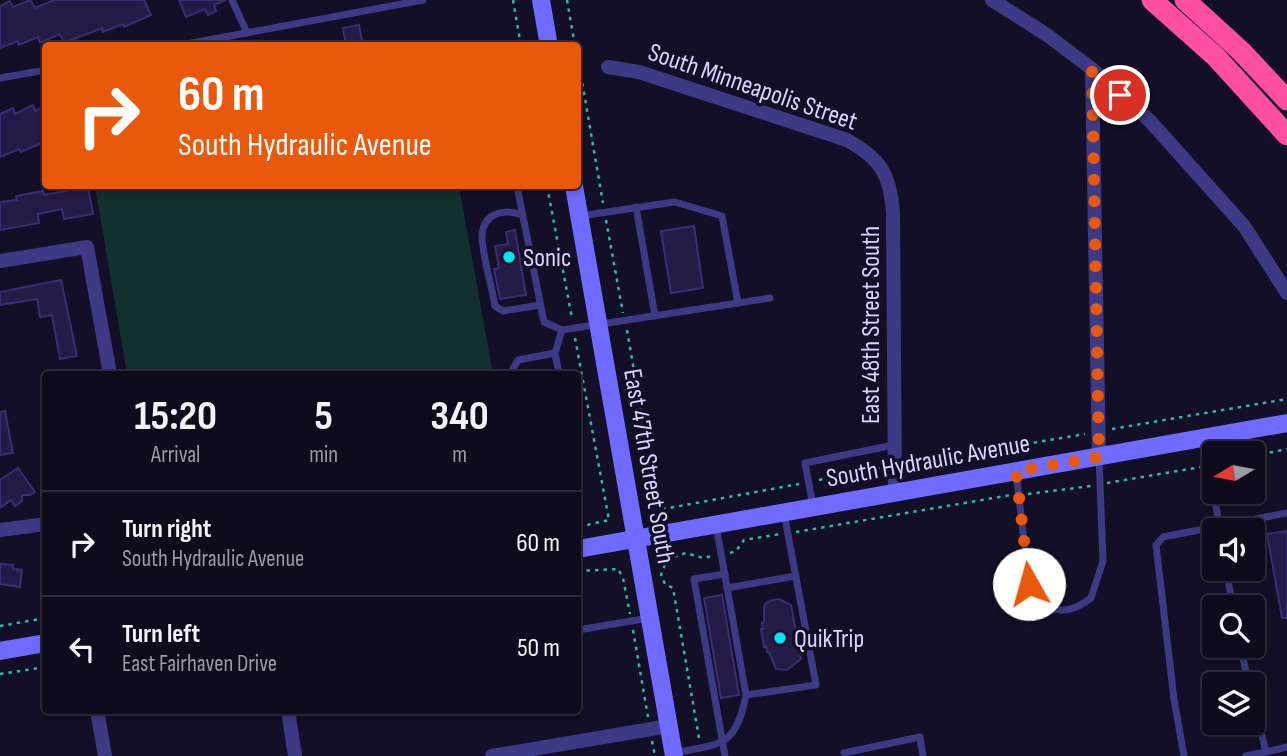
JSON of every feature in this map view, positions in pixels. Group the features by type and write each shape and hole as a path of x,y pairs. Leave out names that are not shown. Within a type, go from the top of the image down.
{"highway":[{"path":"1152,0 1216,57 1287,135"},
{"path":"1185,0 1242,52 1287,100"}],"street":[{"path":"541,0 548,42"},
{"path":"992,0 1047,35 1092,69 1150,121 1244,226 1287,293"},
{"name":"South Minneapolis Street","path":"608,67 639,72 847,140 868,152 877,162"},
{"path":"1092,69 1099,457"},
{"name":"East 48th Street South","path":"877,162 887,178 893,213 895,492"},
{"name":"East 47th Street South","path":"574,189 674,755"},
{"path":"0,261 87,247 109,371"},
{"name":"South Hydraulic Avenue","path":"581,548 1287,423"},
{"path":"0,530 42,525"},
{"path":"0,651 42,644"},
{"path":"98,714 105,756"},
{"path":"289,714 295,756"},
{"path":"492,756 669,726"}],"lane":[{"path":"232,0 247,33"},
{"path":"198,42 423,0"},
{"path":"0,78 42,70"},
{"path":"518,189 544,322 562,330 770,298"},
{"path":"579,216 676,202 722,216 737,303"},
{"path":"636,207 655,316"},
{"path":"522,215 499,211 485,222 482,236 495,306 503,311 540,305"},
{"path":"558,371 555,353 562,330"},
{"path":"512,371 518,360 555,353"},
{"path":"813,507 804,463 895,445"},
{"path":"1016,471 1029,584 1033,596 1037,602 1050,608 1074,609 1091,598 1103,561 1099,457"},
{"path":"746,695 816,685 784,512"},
{"path":"1265,518 1287,513"},
{"path":"674,755 722,744 741,721 746,695 740,680 732,637 716,524"},
{"path":"1184,756 1174,699 1156,545 1163,537 1202,531"},
{"path":"725,573 694,579 713,669 725,756"},
{"path":"727,588 796,576"},
{"path":"581,629 650,618"},
{"path":"1262,735 1266,752"},
{"path":"844,753 920,737 923,756"},
{"path":"1246,756 1287,747"}],"path":[{"path":"513,0 520,42"},
{"path":"568,0 574,42"},
{"path":"581,76 658,510 895,466 1287,399"},
{"path":"548,189 609,520 581,526"},
{"path":"1265,454 1287,449"},
{"path":"700,748 673,588 665,584 661,575 667,559 686,553 703,558 736,551 744,540 1202,466"},
{"path":"581,571 618,569 623,578 655,756"},
{"path":"0,626 42,619"},
{"path":"0,674 42,668"}],"green space":[{"path":"96,189 471,189 460,192 492,371 126,371"}],"building":[{"path":"30,0 35,8 54,0 144,0 151,15 124,27 123,24 103,32 102,28 67,42 64,42 60,34 40,43 38,37 19,45 18,41 0,48 0,6 10,1 13,7"},
{"path":"179,0 226,0 214,5 216,11 208,15 205,9 186,17"},
{"path":"359,25 362,42 345,42 343,28"},
{"path":"33,105 35,111 42,108 42,143 0,157 0,114 13,108 15,114"},
{"path":"88,189 93,214 64,219 62,209 38,214 39,223 0,230 0,202 17,200 16,196 43,191 44,195"},
{"path":"694,226 703,288 671,293 661,231"},
{"name":"Sonic","path":"515,230 526,295 500,299 494,269 499,268 495,246 508,244 506,232"},
{"path":"61,280 77,356 60,359 52,315 40,317 37,299 0,305 0,292"},
{"path":"5,411 13,453 0,455 0,412"},
{"path":"18,468 35,492 22,495 22,501 15,506 11,500 0,508 0,480"},
{"path":"1287,531 1287,618 1282,618 1267,534"},
{"path":"0,564 13,565 13,569 22,570 20,587 0,584"},
{"path":"722,595 739,695 721,698 704,598"},
{"name":"QuikTrip","path":"779,599 791,605 801,659 787,670 776,669 766,646 764,647 761,629 764,608 765,604"}],"place":[{"name":"Sonic","path":"509,257"},
{"name":"QuikTrip","path":"780,638"}],"route":[{"path":"1029,584 1016,471 1099,457 1092,69 1120,95"}]}
